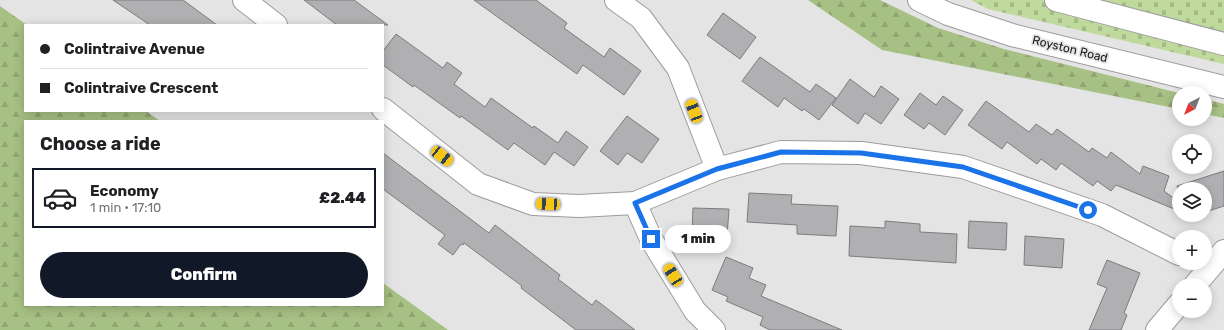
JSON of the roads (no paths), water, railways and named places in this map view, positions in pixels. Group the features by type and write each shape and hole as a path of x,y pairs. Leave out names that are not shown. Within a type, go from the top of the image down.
{"street":[{"path":"244,0 275,24"},
{"path":"616,0 641,18 678,68 717,169"},
{"name":"Royston Road","path":"919,0 948,14 1012,35 1224,87"},
{"path":"1056,0 1121,8 1224,44"},
{"path":"384,110 478,184 533,204 579,206 635,203 717,169 781,152 861,153 963,167 1102,215 1172,250"},
{"path":"635,203 651,239 695,311 714,330"},
{"path":"1201,272 1224,251"},
{"path":"1157,330 1172,312"}]}
